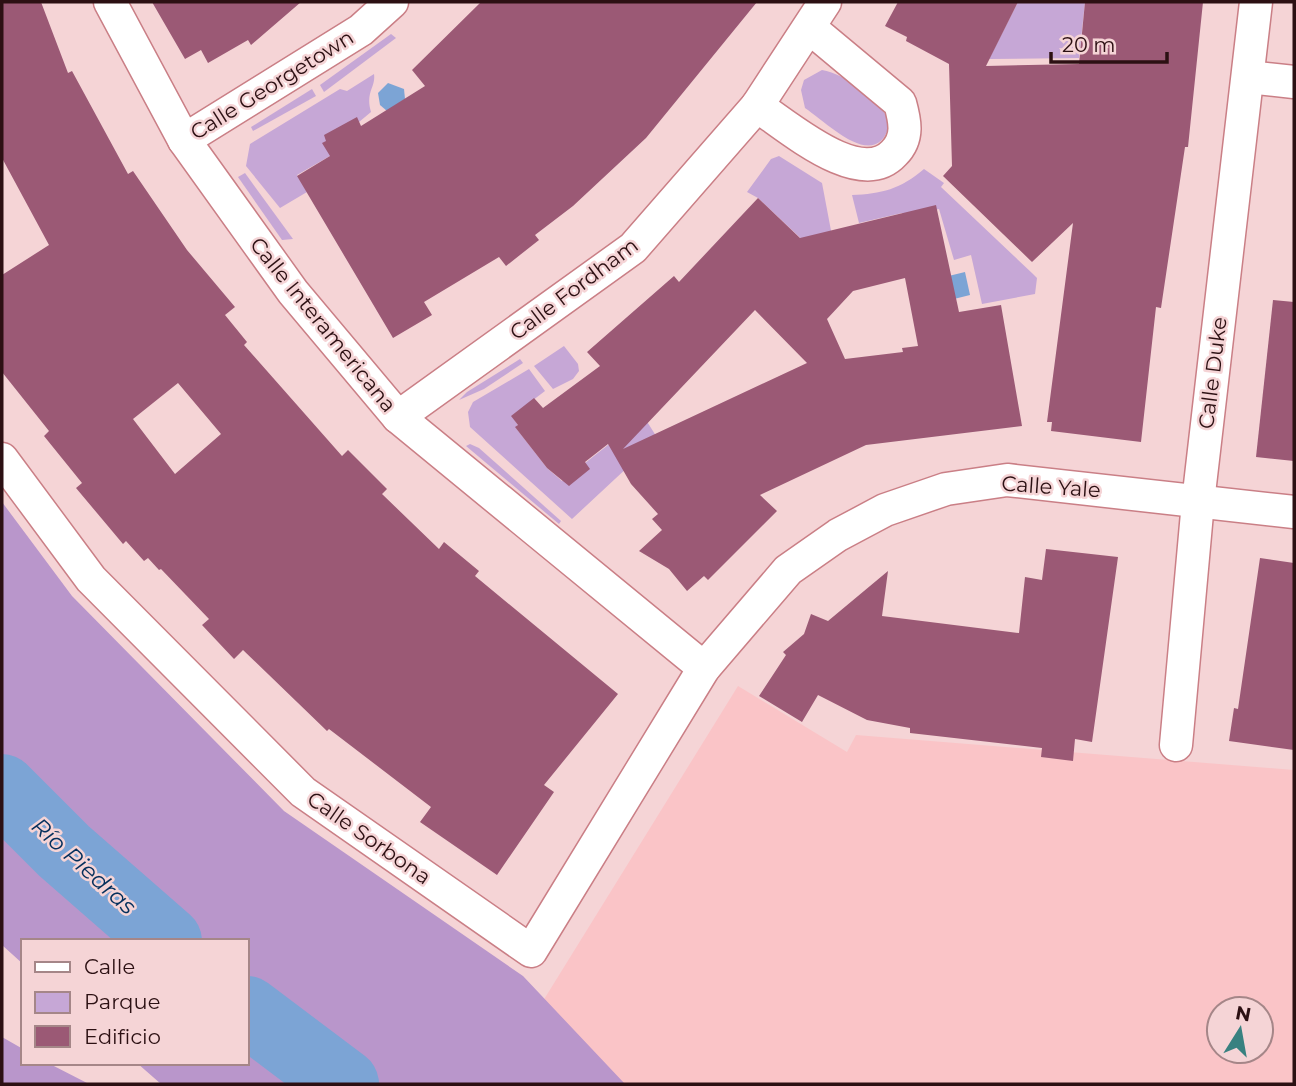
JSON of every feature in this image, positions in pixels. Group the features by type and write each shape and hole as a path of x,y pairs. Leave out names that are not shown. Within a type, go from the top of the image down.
{"street":[{"name":"Calle Interamericana","path":"110,2 184,140 293,292 398,418 704,668"},
{"name":"Calle Georgetown","path":"184,140 361,30 392,2"},
{"name":"Calle Duke","path":"1176,745 1198,502 1256,2"},
{"name":"Calle Fordham","path":"398,418 633,248 757,106 818,15 900,103 905,121 904,140 893,154 882,161 861,165 842,161 757,106"},
{"path":"1248,77 1294,82"},
{"name":"Calle Sorbona","path":"2,459 91,579 303,792 531,951 704,668"},
{"name":"Calle Yale","path":"704,668 788,570 838,535 885,509 946,489 1007,480 1294,512"}],"shaded area":[{"path":"2,502 72,596 284,811 523,976 625,1084 161,1084 139,1065 248,1065 248,939 21,939 21,962 2,945"},
{"path":"738,686 847,752 856,735 1294,770 1294,1084 593,1084 530,1022"},
{"path":"2,1037 21,1048 21,1065 52,1065 89,1084 2,1084"}],"green space":[{"path":"1018,2 1085,2 1079,58 989,59"},
{"path":"391,34 396,38 324,92 320,85"},
{"path":"822,70 852,82 871,97 890,123 884,138 875,145 852,141 805,108 801,90 804,80"},
{"path":"374,74 369,99 371,112 330,156 297,175 307,192 280,208 246,166 250,144 340,89 347,91"},
{"path":"312,89 316,96 253,131 251,127"},
{"path":"779,156 822,183 836,257 828,264 758,198 747,192 771,159"},
{"path":"924,169 944,183 941,187 1037,278 1035,294 982,304 971,255 954,260 939,209 904,217 902,213 859,223 852,195 890,189"},
{"path":"245,173 293,239 282,240 238,177"},
{"path":"564,346 578,364 579,371 573,379 553,389 534,366"},
{"path":"520,359 523,363 484,389 459,400 467,392"},
{"path":"529,369 545,391 512,416 518,425 516,428 547,468 562,481 640,420 639,409 658,439 572,519 470,427 468,412 473,402"},
{"path":"470,444 479,448 561,521 559,524 466,446"}],"water":[{"path":"388,83 404,89 405,99 387,111 380,105 378,93"},
{"path":"965,272 970,295 922,307 916,284"}],"building":[{"path":"2,2 41,2 68,73 72,71 128,174 133,171 187,250 235,307 225,315 247,342 244,345 342,456 348,450 387,489 382,494 439,549 444,542 479,571 475,576 618,694 544,785 554,792 497,875 420,822 431,807 329,729 327,731 243,650 234,659 202,625 209,619 161,569 148,558 144,561 126,541 123,544 76,488 82,483 44,436 49,431 2,372 2,275 49,245 2,158","holes":["178,383 221,434 175,474 133,419"]},
{"path":"152,2 301,2 251,45 248,40 208,63 201,50 185,59"},
{"path":"481,2 757,2 646,138 573,206 535,235 539,240 506,266 499,257 424,302 432,315 393,338 297,176 330,156 322,143 326,141 324,135 357,117 361,126 425,86 412,70"},
{"path":"898,2 1018,2 986,66 1079,64 1085,2 1203,2 1188,147 1185,147 1161,308 1156,307 1141,442 1051,431 1052,422 1047,422 1073,223 1032,262 943,176 952,166 949,64 906,41 907,37 885,26"},
{"path":"758,198 800,238 936,205 959,312 1001,305 1022,426 866,445 760,495 777,511 708,580 704,576 687,591 669,569 639,551 662,530 652,519 658,514 631,484 608,444 585,462 590,469 569,486 547,468 515,427 518,425 511,416 534,398 543,408 600,366 587,352 674,276 679,282","holes":["905,278 918,346 902,348 903,352 845,359 827,319 853,291","755,310 807,363 623,449"]},
{"path":"1273,300 1294,302 1294,461 1256,457"},
{"path":"1046,549 1118,557 1092,742 1075,739 1073,761 1041,757 1042,748 910,733 910,728 867,720 818,695 802,722 759,696 786,655 783,652 804,634 811,614 828,621 888,571 882,616 1019,633 1025,577 1042,580"},
{"path":"1260,558 1294,563 1294,750 1229,741 1234,708 1238,709"}],"waterway":[{"name":"Río Piedras","path":"2,789 64,851 165,939"},
{"name":"Río Piedras","path":"248,1012 344,1084"}]}
